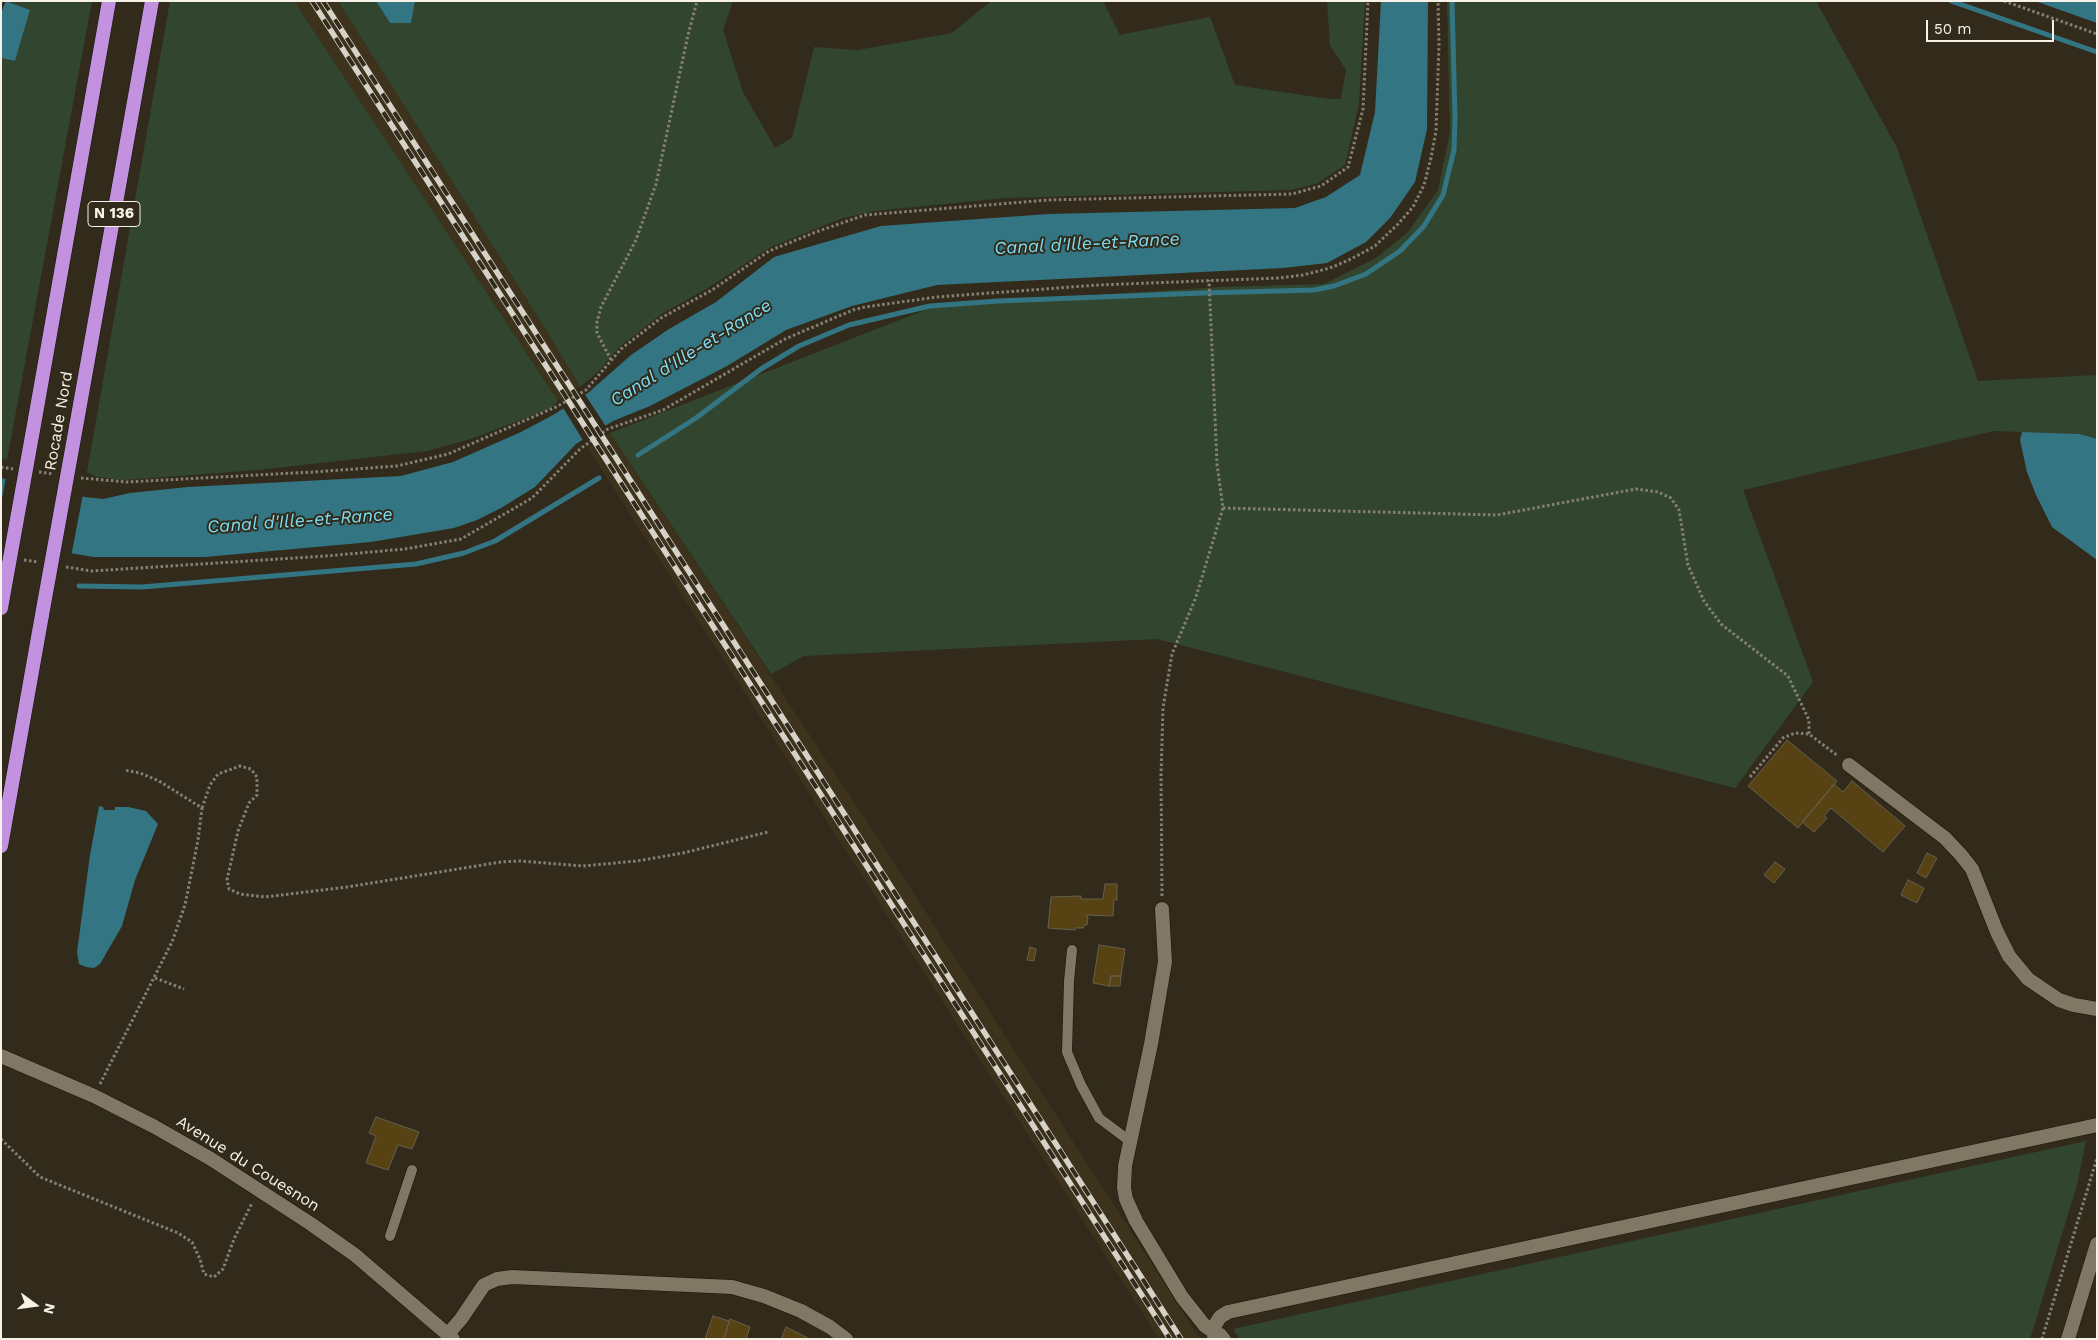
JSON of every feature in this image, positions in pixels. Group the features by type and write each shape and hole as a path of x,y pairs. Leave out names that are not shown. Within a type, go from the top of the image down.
{"highway":[{"name":"Rocade Nord","path":"1,608 109,1"},
{"name":"Rocade Nord","path":"1,846 152,1"}],"street":[{"path":"1849,765 1945,838 1961,855 1972,870 2009,956 2028,979 2059,1000 2097,1009"},
{"path":"1162,909 1165,962 1125,1166 1126,1199 1130,1210 1182,1297 1214,1335 1220,1317 1228,1312 2097,1125"},
{"name":"Avenue du Couesnon","path":"1,1056 94,1096 203,1154 355,1255 450,1336"},
{"path":"2068,1339 2097,1244"},
{"path":"450,1336 484,1285 512,1277 732,1287 764,1296 801,1311 830,1327 846,1339"}],"lane":[{"path":"1072,950 1069,981 1068,1052 1081,1085 1099,1118 1131,1142"},
{"path":"390,1236 412,1170"},
{"path":"1214,1335 1221,1333 1226,1339"}],"path":[{"path":"611,360 597,333 600,307 636,240 656,184 697,1"},
{"path":"79,478 127,482 397,466 448,454 556,408 590,387 621,349 661,318 712,290 769,251 865,215 1048,200 1292,194 1321,186 1348,167 1363,109 1368,1"},
{"path":"60,566 92,570 326,556 405,550 461,539 532,498 580,448 608,429 663,410 785,339 853,310 865,307 937,297 1208,280 1279,278 1303,275 1330,268 1375,246 1413,207 1424,185 1432,158 1436,131 1440,44 1438,1"},
{"path":"2004,1 2097,34"},
{"path":"1162,909 1161,775 1163,708 1172,654 1196,597 1223,508 1217,464 1208,280"},
{"path":"1,467 14,469"},
{"path":"33,471 60,475"},
{"path":"1223,508 1497,515 1636,489 1658,492 1671,498 1679,510 1688,565 1704,601 1721,624 1788,676 1809,720 1808,734"},
{"path":"21,560 41,563"},
{"path":"1750,777 1783,738 1794,733 1808,734 1849,765"},
{"path":"94,1096 172,942 185,905 198,840 202,808 210,785 218,774 240,766 251,769 256,777 256,795 249,803 238,831 227,880 229,889 240,894 265,897 347,887 502,862 520,861 584,866 637,861 683,853 768,832"},
{"path":"124,770 140,773 159,781 202,808"},
{"path":"155,978 184,988"},
{"path":"1,1139 40,1177 178,1233 192,1242 200,1259 204,1274 214,1277 223,1269 234,1240 259,1190"},
{"path":"2042,1339 2097,1158"}],"shaded area":[{"path":"294,1 338,1 548,333 580,387 558,401"},
{"path":"610,433 878,838 1200,1339 1159,1339 587,447"}],"green space":[{"path":"7,1 92,1 7,460 1,458 1,58 15,61 30,10"},
{"path":"170,1 294,1 558,401 551,408 474,438 427,451 258,470 125,480 97,477 87,472"},
{"path":"338,1 376,1 390,23 411,23 415,1 733,1 723,30 743,92 775,148 792,138 814,47 858,50 952,33 991,1 1103,1 1120,35 1210,17 1235,85 1329,99 1341,99 1346,70 1330,45 1327,1 1365,1 1359,104 1345,165 1316,184 1290,190 1005,198 875,211 843,218 771,247 706,289 663,313 618,348 598,372 580,387 548,333"},
{"path":"1447,1 1816,1 1897,148 1978,381 2097,375 2097,439 2080,434 1994,431 1743,490 1813,682 1735,788 1157,639 804,656 771,674 610,433 938,305 1220,287 1324,284 1376,258 1408,232 1438,190 1450,132"},
{"path":"2086,1141 2077,1185 2030,1339 1240,1339 1233,1329"}],"water":[{"path":"6,1 30,10 15,61 1,58 1,13"},
{"path":"376,1 415,1 411,23 390,23"},
{"name":"Canal d'Ille-et-Rance","path":"1381,1 1428,1 1427,129 1415,182 1390,218 1366,242 1327,263 1283,268 937,285 852,306 786,330 727,366 650,406 613,421 576,444 535,487 501,508 477,520 454,528 371,542 205,557 93,557 1,541 1,478 85,497 103,499 130,493 188,487 401,476 453,462 521,432 588,393 631,355 669,329 716,302 774,257 881,226 1049,214 1295,208 1326,197 1360,175 1375,112"},
{"path":"2035,1 2097,1 2097,23"},
{"path":"2022,432 2080,434 2097,439 2097,560 2052,527 2027,472 2020,440"},
{"path":"99,806 103,807 104,810 115,810 115,807 128,807 146,811 158,824 135,880 122,926 100,964 94,968 79,964 77,952 90,855"}],"pier":[{"path":"584,393 607,428 584,442 562,406"},
{"path":"6,477 83,494 71,557 1,544 1,504"}],"building":[{"path":"1787,740 1837,781 1798,828 1748,786"},
{"path":"1852,781 1905,826 1883,852 1831,808 1824,816 1827,818 1814,832 1802,822 1834,784 1843,792"},
{"path":"1927,853 1937,858 1926,878 1917,873"},
{"path":"1775,862 1785,869 1774,883 1764,875"},
{"path":"1908,880 1924,888 1917,903 1901,895"},
{"path":"1105,884 1117,884 1117,900 1114,900 1113,916 1086,915 1088,917 1087,925 1084,925 1083,928 1075,928 1075,930 1048,928 1051,897 1081,896 1081,899 1103,899"},
{"path":"1099,945 1125,949 1121,976 1111,976 1109,986 1093,983"},
{"path":"1030,947 1036,949 1034,961 1027,960"},
{"path":"1111,976 1121,976 1120,986 1109,986"},
{"path":"376,1117 419,1132 412,1149 398,1145 388,1170 366,1163 376,1136 369,1133"},
{"path":"713,1316 729,1321 724,1339 705,1339"},
{"path":"730,1319 750,1327 746,1339 724,1339"},
{"path":"786,1327 810,1339 781,1339"}],"waterway":[{"path":"638,455 696,418 761,369 799,346 849,325 930,306 998,301 1314,290 1334,286 1366,274 1400,251 1424,226 1443,195 1454,150 1452,1"},
{"path":"1951,1 2097,52"},
{"path":"79,586 142,587 416,564 464,553 495,541 599,478"}],"railway":[{"path":"312,1 1170,1339"},
{"path":"323,1 1181,1339"}]}
